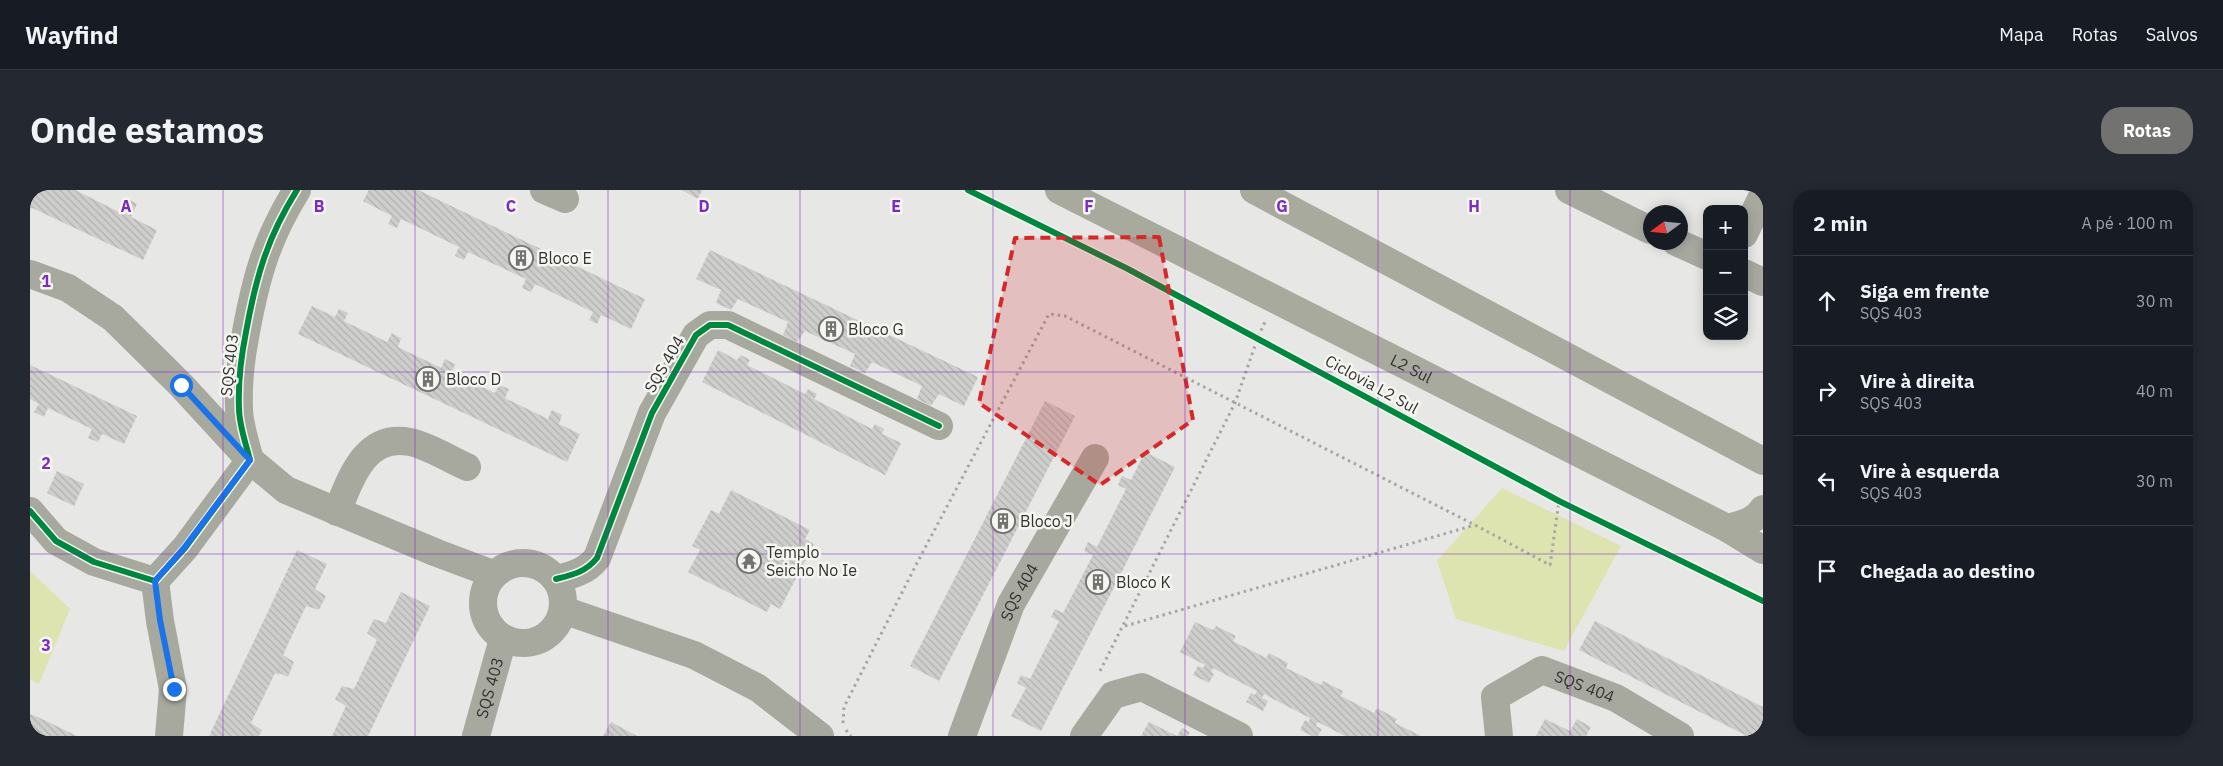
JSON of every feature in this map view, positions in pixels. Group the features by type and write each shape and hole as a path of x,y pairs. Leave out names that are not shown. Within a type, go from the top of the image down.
{"main road":[{"name":"L2 Sul","path":"1059,190 1727,528 1763,550"},
{"path":"1254,190 1763,462"},
{"path":"1727,528 1750,521 1758,516 1763,509"}],"street":[{"name":"SQS 403","path":"250,460 238,410 240,364 254,287 262,261 283,212 297,190"},
{"path":"1570,190 1643,226"},
{"path":"1748,226 1763,195"},
{"path":"1688,247 1703,254"},
{"name":"SQS 403","path":"30,274 68,288 113,318 181,385 250,460 286,490 493,574"},
{"path":"1748,275 1763,282"},
{"name":"SQS 404","path":"556,579 578,573 590,566 597,558 652,413 696,335 710,325 728,325 939,426"},
{"path":"337,512 352,474 370,450 389,440 411,442 467,467"},
{"name":"SQS 404","path":"962,736 1011,604 1095,458"},
{"path":"169,736 174,689 160,620 155,581 184,548 250,460"},
{"path":"30,511 56,541 94,562 155,581"},
{"path":"513,562 537,564 556,579 562,594 563,610 555,628 540,640 522,644 503,639 486,621 482,596 493,574 513,562"},
{"path":"563,610 694,655 758,688 820,736"},
{"name":"SQS 403","path":"476,736 503,639"},
{"name":"SQS 404","path":"1499,736 1495,697 1542,670 1616,698 1680,736"},
{"path":"1084,736 1113,695 1142,687 1239,736"}],"path":[{"path":"1098,677 1235,403 1258,337 1276,300"},
{"path":"851,736 843,725 844,707 917,563 1049,314 1065,316 1550,565 1559,501"},
{"path":"1249,332 1266,342"},
{"path":"1550,496 1567,505"},
{"path":"1124,626 1475,525"}],"highlighted area":[{"path":"1159,237 1193,420 1100,485 979,403 1015,238"}],"green space":[{"path":"1502,488 1621,546 1564,651 1456,619 1437,561"},
{"path":"30,571 70,609 39,684 30,679"}],"building":[{"path":"30,190 75,190 121,213 128,199 137,204 131,217 157,230 143,260 30,207"},
{"name":"Bloco E","path":"369,190 418,190 645,299 631,329 601,315 597,324 589,320 593,312 535,284 531,292 522,288 526,279 468,252 464,260 455,256 459,247 401,219 397,228 388,224 392,216 363,201"},
{"path":"682,190 702,190 698,199"},
{"name":"Bloco G","path":"710,250 978,377 964,406 939,394 931,406 917,399 922,386 872,362 865,373 850,366 855,354 805,331 797,342 783,335 788,322 738,299 731,310 716,303 721,290 696,279"},
{"name":"Bloco D","path":"312,306 335,317 339,309 348,313 344,321 387,342 392,333 401,338 398,347 441,368 445,359 455,364 452,373 495,393 499,385 509,389 505,398 548,419 552,410 562,415 559,424 580,434 567,462 298,334"},
{"path":"718,350 737,360 741,355 750,360 747,365 805,394 808,389 817,394 814,399 872,429 875,424 884,429 882,434 901,443 885,475 702,382"},
{"path":"30,365 137,416 124,444 102,434 98,442 88,438 92,429 48,408 44,417 34,412 39,404 30,399"},
{"name":"Bloco J","path":"1045,401 1075,416 939,681 910,666"},
{"name":"Bloco K","path":"1145,452 1175,467 1041,731 1011,716 1026,688 1017,683 1021,675 1030,679 1059,621 1051,617 1055,609 1063,613 1093,555 1084,551 1088,542 1097,547 1126,489 1118,485 1122,476 1131,480"},
{"path":"57,471 84,484 74,506 47,493"},
{"name":"Templo Seicho No Ie","path":"731,490 810,530 805,539 814,544 780,609 771,604 767,612 688,572 700,550 692,546 711,510 719,514"},
{"path":"297,550 327,564 315,589 326,596 319,610 306,606 283,655 294,662 288,677 275,673 251,723 262,730 259,736 209,736"},
{"path":"401,592 430,606 368,736 332,736 346,706 335,699 342,686 354,689 377,640 367,633 374,619 386,623"},
{"path":"1595,621 1763,707 1763,736 1747,736 1579,650"},
{"path":"1195,622 1213,630 1216,626 1236,636 1233,641 1266,658 1269,653 1288,663 1286,668 1321,685 1323,681 1343,691 1341,696 1374,713 1377,708 1397,719 1395,723 1421,736 1345,736 1318,722 1316,726 1322,729 1318,736 1312,736 1300,730 1305,720 1309,722 1310,718 1264,694 1262,698 1268,701 1263,711 1246,702 1251,693 1255,695 1257,691 1213,668 1211,672 1214,674 1209,683 1193,675 1198,666 1203,668 1205,665 1180,652"},
{"path":"30,714 42,719 77,736 30,736"},
{"path":"1545,719 1570,731 1577,719 1591,727 1586,736 1536,736"},
{"path":"611,722 637,736 603,736"},
{"path":"1149,722 1177,736 1141,736"},
{"path":"1182,728 1190,732 1188,736 1177,736"}],"cycle path":[{"path":"30,511 56,541 94,562 155,581 185,548 250,460 239,414 239,380 244,341 254,293 264,258 278,225 297,190"},
{"name":"Ciclovia L2 Sul","path":"968,190 1128,269 1559,501 1763,601"},
{"path":"556,579 583,570 597,558 652,413 696,335 710,325 728,325 939,426"}],"place":[{"name":"Bloco E","path":"521,258"},
{"name":"Bloco G","path":"831,329"},
{"name":"Bloco D","path":"428,379"},
{"name":"Bloco J","path":"1003,521"},
{"name":"Templo Seicho No Ie","path":"749,561"},
{"name":"Bloco K","path":"1098,582"}],"route":[{"path":"174,689 160,620 155,581 184,548 250,460 181,385"}]}
